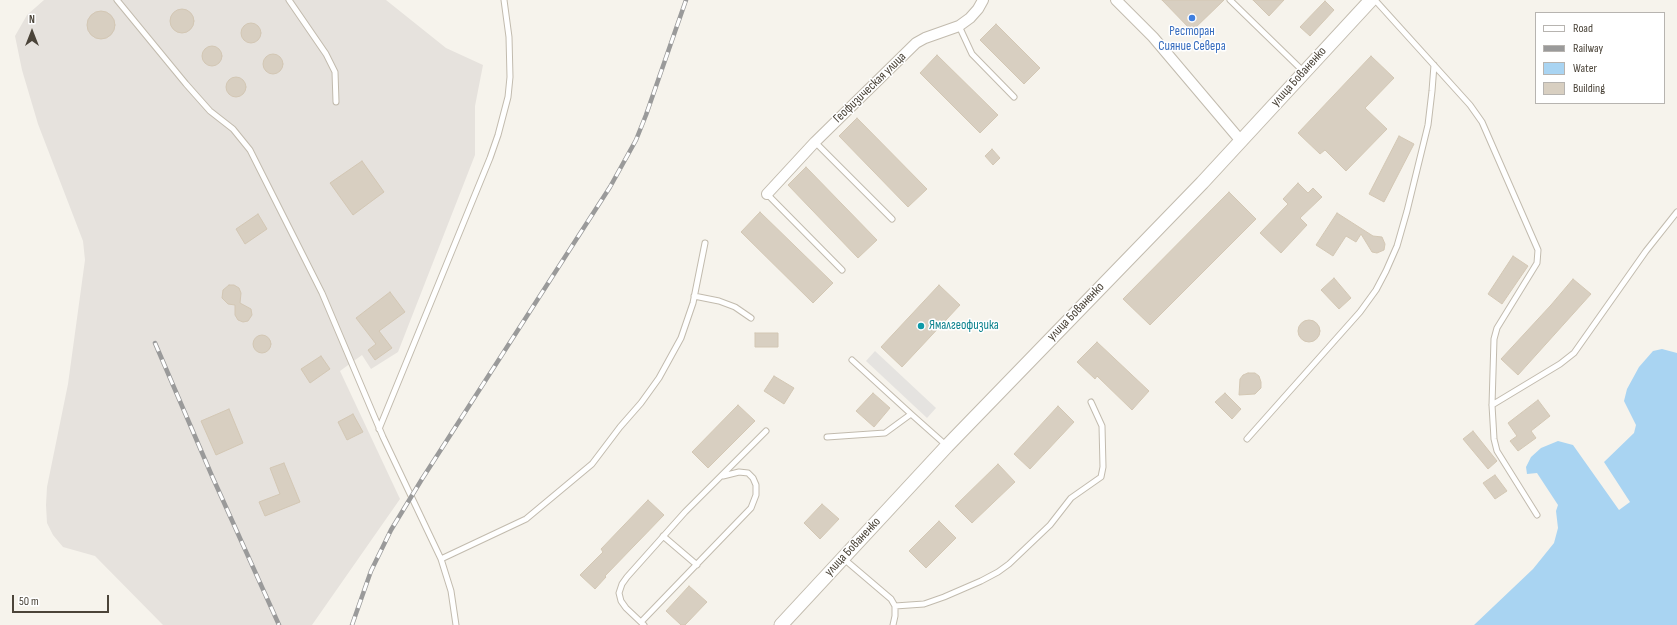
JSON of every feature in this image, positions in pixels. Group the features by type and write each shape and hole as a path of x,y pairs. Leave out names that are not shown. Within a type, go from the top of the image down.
{"street":[{"name":"Геофизическая улица","path":"767,194 815,142 916,43 925,38 959,26 970,18 978,9 983,0"},
{"path":"1116,0 1153,37 1241,141"},
{"name":"улица Бованенко","path":"781,625 947,446 1202,183 1371,0"}],"lane":[{"path":"117,0 186,84 210,111 233,129 250,150 322,293 379,429 440,559 451,591 456,625"},
{"path":"289,0 326,54 335,72 336,102"},
{"path":"379,429 490,158 498,135 508,96 510,77 509,37 504,0"},
{"path":"1230,0 1305,72"},
{"path":"1375,0 1470,105 1482,122 1538,250 1537,263 1497,328 1494,339 1492,405 1494,439 1497,451 1537,515"},
{"path":"959,26 972,54 1014,97"},
{"path":"1247,439 1360,312 1376,290 1386,271 1397,246 1428,125 1434,65"},
{"path":"815,142 892,219"},
{"path":"767,194 842,270"},
{"path":"1492,405 1560,364 1574,353 1646,251 1677,212"},
{"path":"440,559 526,519 592,464 659,378 681,338 694,296 705,243"},
{"path":"694,296 719,301 735,307 751,318"},
{"path":"852,360 947,446"},
{"path":"895,606 909,606 937,599 975,584 998,572 1009,564 1050,525 1070,498 1101,477 1103,467 1102,426 1091,402"},
{"path":"827,437 885,433 911,414"},
{"path":"721,476 739,472 748,473 753,478 756,485 756,495 751,508 642,624 621,601 619,593 622,584 663,536 721,476 766,431"},
{"path":"663,536 697,565"},
{"path":"844,558 891,599 895,606 896,616 894,625"}],"shaded area":[{"path":"44,0 386,0 446,48 483,65 475,106 475,155 398,352 371,369 362,355 340,371 400,499 312,625 163,625 95,556 63,547 53,535 47,523 47,487 68,384 85,260 83,241 38,124 22,70 15,36 27,15"},
{"path":"875,351 936,408 927,418 866,361"}],"water":[{"path":"1662,349 1677,353 1677,625 1474,625 1533,569 1554,543 1558,528 1556,511 1558,505 1537,473 1527,474 1526,467 1531,457 1541,448 1558,441 1573,445 1619,510 1630,502 1604,462 1634,433 1636,425 1624,401 1627,389 1639,367 1653,351"}],"building":[{"name":"Ресторан Сияние Севера","path":"1162,0 1224,0 1192,31"},
{"path":"1253,0 1284,0 1269,16"},
{"path":"1325,1 1334,10 1310,36 1300,27"},
{"path":"182,9 191,12 194,21 191,30 182,33 173,30 170,21 173,12"},
{"path":"101,11 111,15 115,25 111,35 101,39 91,35 87,25 91,15"},
{"path":"247,23 255,23 261,29 261,37 255,43 247,43 241,37 241,29"},
{"path":"996,24 1040,68 1024,84 980,40"},
{"path":"208,46 216,46 222,52 222,60 216,66 208,66 202,60 202,52"},
{"path":"269,54 277,54 283,60 283,68 277,74 269,74 263,68 263,60"},
{"path":"937,55 998,115 980,133 920,73"},
{"path":"1371,56 1394,78 1365,108 1387,129 1346,171 1325,150 1320,154 1298,133"},
{"path":"232,77 240,77 246,83 246,91 240,97 232,97 226,91 226,83"},
{"path":"857,118 927,189 908,207 839,136"},
{"path":"1399,136 1414,144 1384,202 1369,194"},
{"path":"992,149 1000,158 993,165 985,156"},
{"path":"362,161 384,192 353,215 330,183"},
{"path":"806,167 877,240 858,258 788,185"},
{"path":"1298,183 1308,193 1313,188 1322,197 1300,218 1307,225 1281,253 1260,233 1288,204 1283,199"},
{"path":"1229,192 1256,219 1150,325 1123,299"},
{"path":"760,212 833,283 813,303 741,232"},
{"path":"1337,213 1373,236 1382,237 1385,244 1384,250 1377,253 1372,252 1361,234 1356,242 1346,236 1333,256 1316,245"},
{"path":"258,214 267,229 245,244 236,229"},
{"path":"1513,256 1528,266 1502,304 1488,294"},
{"path":"1334,278 1351,298 1339,309 1321,290"},
{"path":"1573,279 1591,294 1518,375 1501,359"},
{"path":"229,285 234,285 239,288 241,293 240,303 251,309 252,315 248,321 243,322 238,320 235,315 235,305 228,304 222,298 223,290"},
{"name":"Ямалгеофизика","path":"939,285 960,305 902,367 881,347"},
{"path":"390,292 405,312 379,331 392,348 375,360 368,350 376,344 356,318"},
{"path":"1309,320 1317,323 1320,331 1317,339 1309,342 1301,339 1298,331 1301,323"},
{"path":"755,333 778,333 778,347 755,347"},
{"path":"262,335 268,338 271,344 268,350 262,353 256,350 253,344 256,338"},
{"path":"1097,342 1149,391 1132,410 1097,376 1095,379 1077,362"},
{"path":"321,356 330,369 310,383 301,369"},
{"path":"1255,373 1259,376 1261,388 1255,394 1239,395 1240,379 1243,375"},
{"path":"774,376 794,388 784,404 764,391"},
{"path":"873,393 890,408 874,427 856,411"},
{"path":"1225,393 1241,409 1232,419 1215,402"},
{"path":"1538,400 1550,416 1531,431 1536,438 1518,451 1510,441 1517,436 1508,423"},
{"path":"738,405 755,421 708,468 692,452"},
{"path":"1058,406 1074,422 1030,469 1014,454"},
{"path":"229,409 243,443 216,455 201,421"},
{"path":"353,414 363,432 347,440 338,422"},
{"path":"1473,431 1497,461 1488,469 1463,439"},
{"path":"284,463 300,502 265,516 259,502 280,494 270,468"},
{"path":"998,464 1015,482 972,523 955,506"},
{"path":"1495,475 1507,491 1495,499 1483,483"},
{"path":"648,500 664,515 605,576 606,577 595,589 580,575 603,552 601,549"},
{"path":"822,504 839,519 820,539 804,523"},
{"path":"939,521 956,538 926,568 909,551"},
{"path":"689,586 707,602 685,625 681,625 666,611"}],"railway":[{"path":"352,625 371,571 391,530 422,479 610,187 636,140 686,0"},
{"path":"155,343 212,476 279,625"}],"place":[{"name":"Ресторан Сияние Севера","path":"1192,18"},
{"name":"Ямалгеофизика","path":"921,326"}]}
